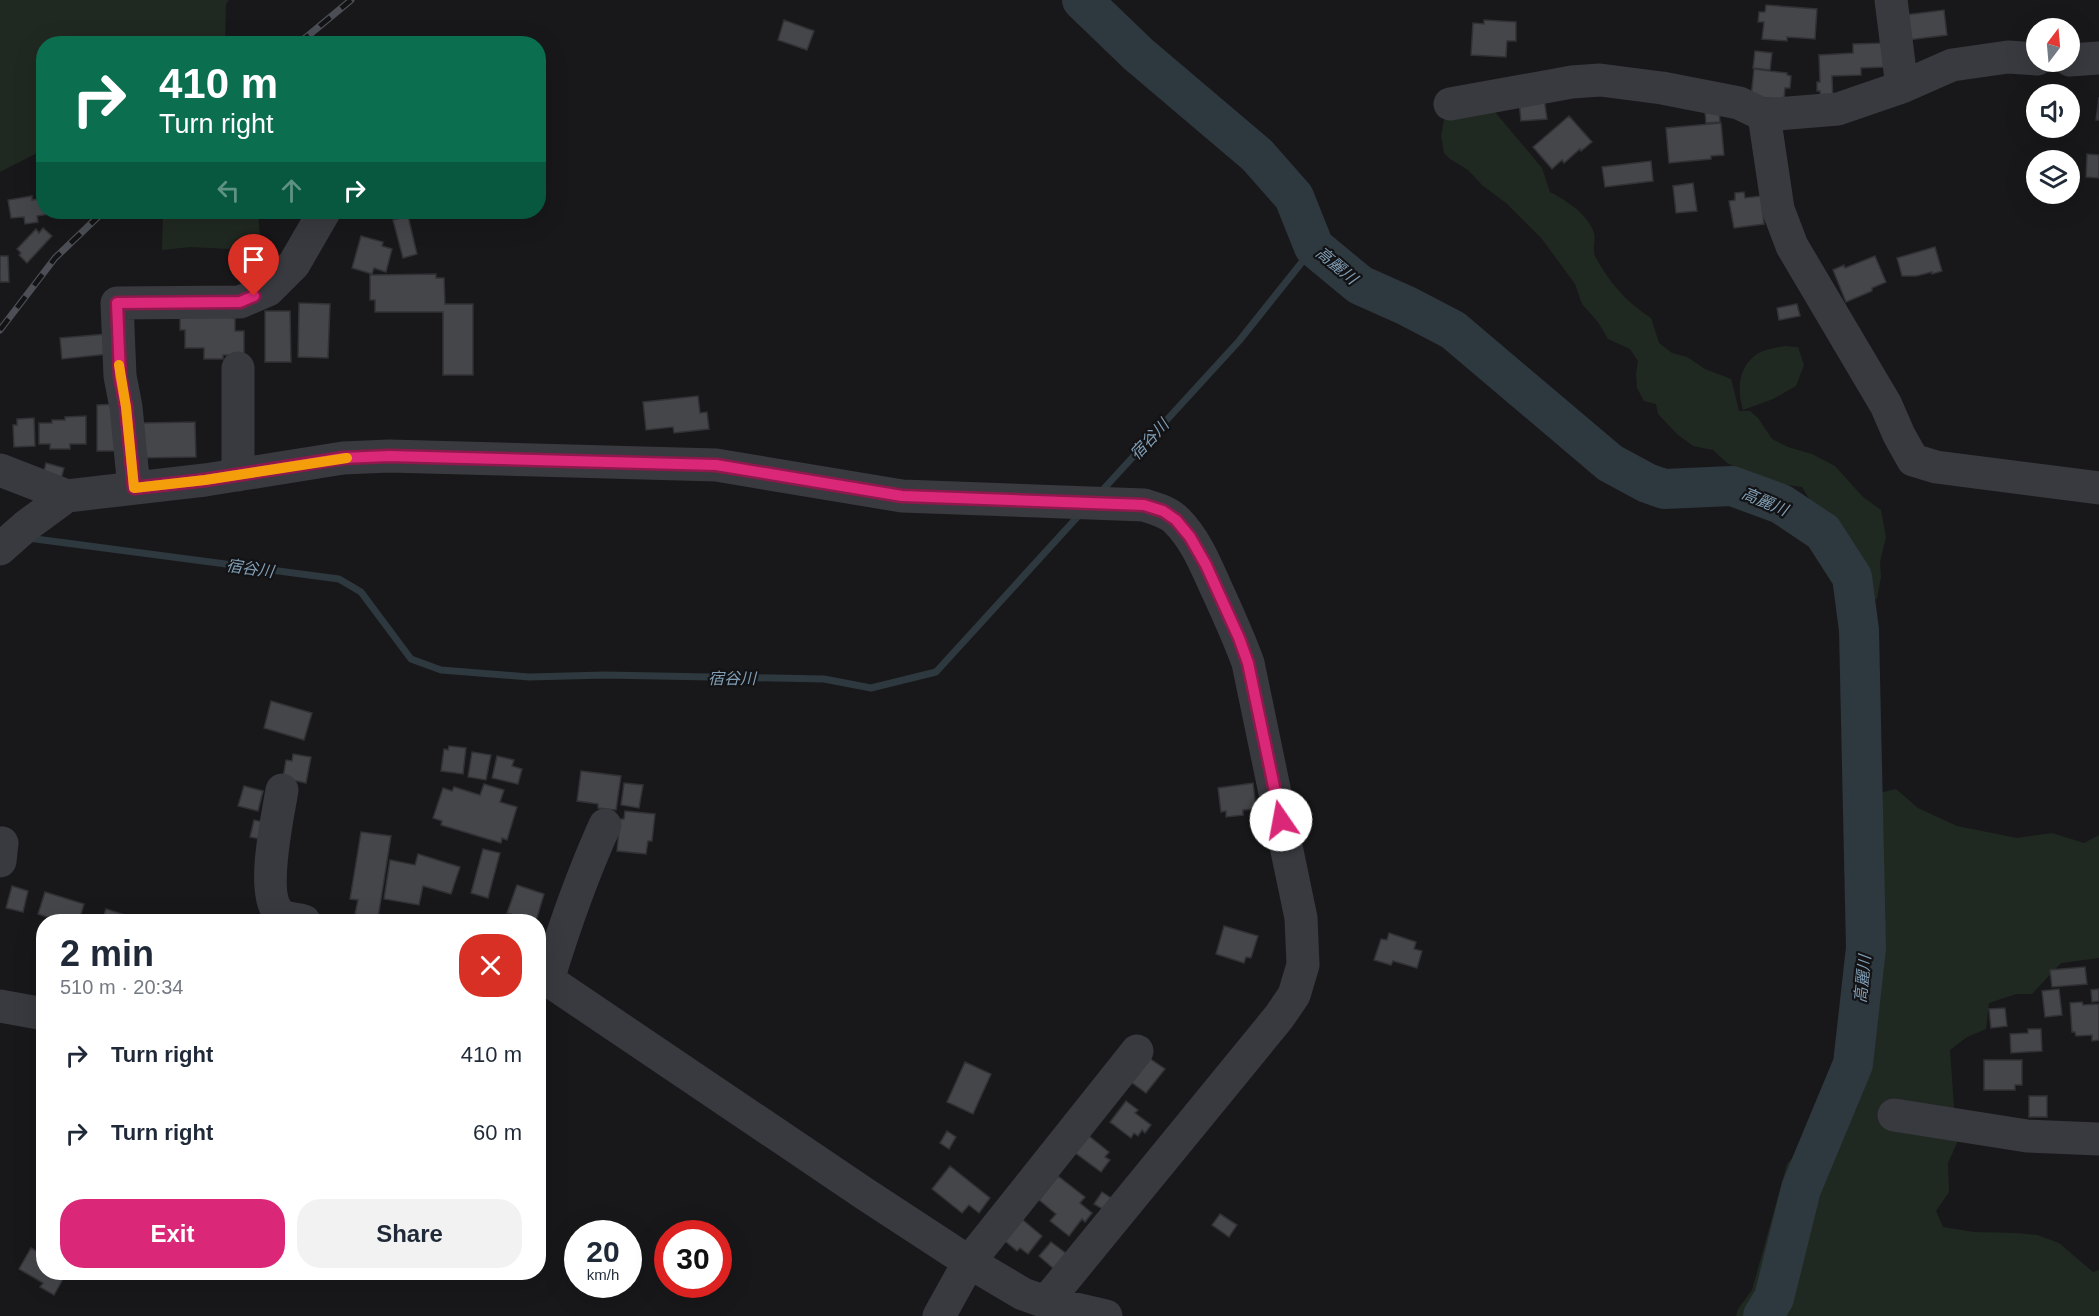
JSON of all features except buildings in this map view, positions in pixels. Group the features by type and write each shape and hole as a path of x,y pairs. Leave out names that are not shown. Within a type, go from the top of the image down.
{"street":[{"path":"1891,0 1902,87"},
{"path":"1450,104 1572,82 1600,80 1662,88 1740,103 1764,115 1838,109 1902,87 1952,65 2008,57 2026,58"},
{"path":"2080,59 2099,58"},
{"path":"1764,115 1778,209 1792,246 1886,405 1913,460 1936,467 2099,488"},
{"path":"134,488 126,407 120,376 117,303 240,302 268,290 294,264 320,219"},
{"path":"238,368 238,475"},
{"path":"0,470 67,496 238,475 343,458 389,456 716,465 902,496 1144,505 1163,511 1176,520 1190,537 1206,565 1248,663 1301,918 1303,964 1294,995 1279,1017 1046,1302"},
{"path":"10,540 67,496"},
{"path":"280,914 271,897 273,846 282,790"},
{"path":"546,970 605,825"},
{"path":"546,980 969,1262 1023,1294 1046,1302 1106,1316"},
{"path":"0,1006 36,1013"},
{"path":"939,1316 969,1262 1137,1051"},
{"path":"1894,1115 2027,1136 2099,1139"}],"shaded area":[{"path":"0,0 229,0 226,4 225,36 36,36 36,154 0,172"},
{"path":"1451,111 1495,112 1542,168 1550,192 1570,204 1587,220 1594,233 1594,253 1600,265 1626,298 1651,318 1659,343 1672,353 1687,357 1705,369 1731,379 1739,411 1750,411 1758,418 1772,439 1788,447 1812,454 1835,466 1862,496 1881,510 1886,537 1880,562 1881,577 1877,599 1868,599 1862,585 1858,562 1813,505 1802,487 1787,485 1754,487 1742,470 1727,463 1713,450 1693,446 1677,434 1658,414 1656,404 1644,401 1637,388 1638,361 1630,349 1608,339 1598,322 1582,304 1575,284 1542,239 1506,203 1482,185 1468,170 1444,153 1441,136 1444,120"},
{"path":"163,219 259,219 260,236 231,249 190,247 162,250"},
{"path":"1784,346 1798,347 1804,365 1796,386 1773,399 1743,410 1740,387 1746,365 1760,352"},
{"path":"1896,789 1918,808 1957,826 2017,838 2052,833 2084,843 2099,835 2099,958 2061,963 2032,994 2016,994 1989,1003 1986,1029 1967,1037 1950,1050 1955,1121 1960,1136 1948,1163 1949,1192 1936,1211 1943,1227 1974,1232 2037,1235 2059,1243 2093,1272 2099,1270 2099,1316 1736,1316 1738,1309 1752,1290 1787,1164 1816,1131 1837,1084 1836,1071 1858,982 1850,968 1849,950 1859,888 1863,797"}],"waterway":[{"name":"高麗川","path":"1082,0 1138,54 1257,155 1294,197 1314,247 1360,285 1453,330 1610,463 1647,483 1664,489 1732,486 1781,504 1823,532 1852,577 1859,630 1866,948 1853,1064 1801,1189 1774,1298 1763,1316"},
{"name":"宿谷川","path":"1099,494 1239,341 1314,247"},
{"name":"宿谷川","path":"28,538 339,579 361,592 411,659 441,670 529,677 605,675 824,679 871,688 936,672 1081,513"}],"railway":[{"path":"308,36 351,0"},
{"path":"0,330 55,258 96,219"}],"slow traffic":[{"path":"119,365 126,407 134,488 205,480 347,458"}],"route":[{"path":"254,296 240,302 117,303 120,376 126,407 134,488 205,480 343,458 389,456 716,465 902,496 1144,505 1163,511 1176,520 1190,537 1206,565 1239,638 1248,663 1281,820"}]}
